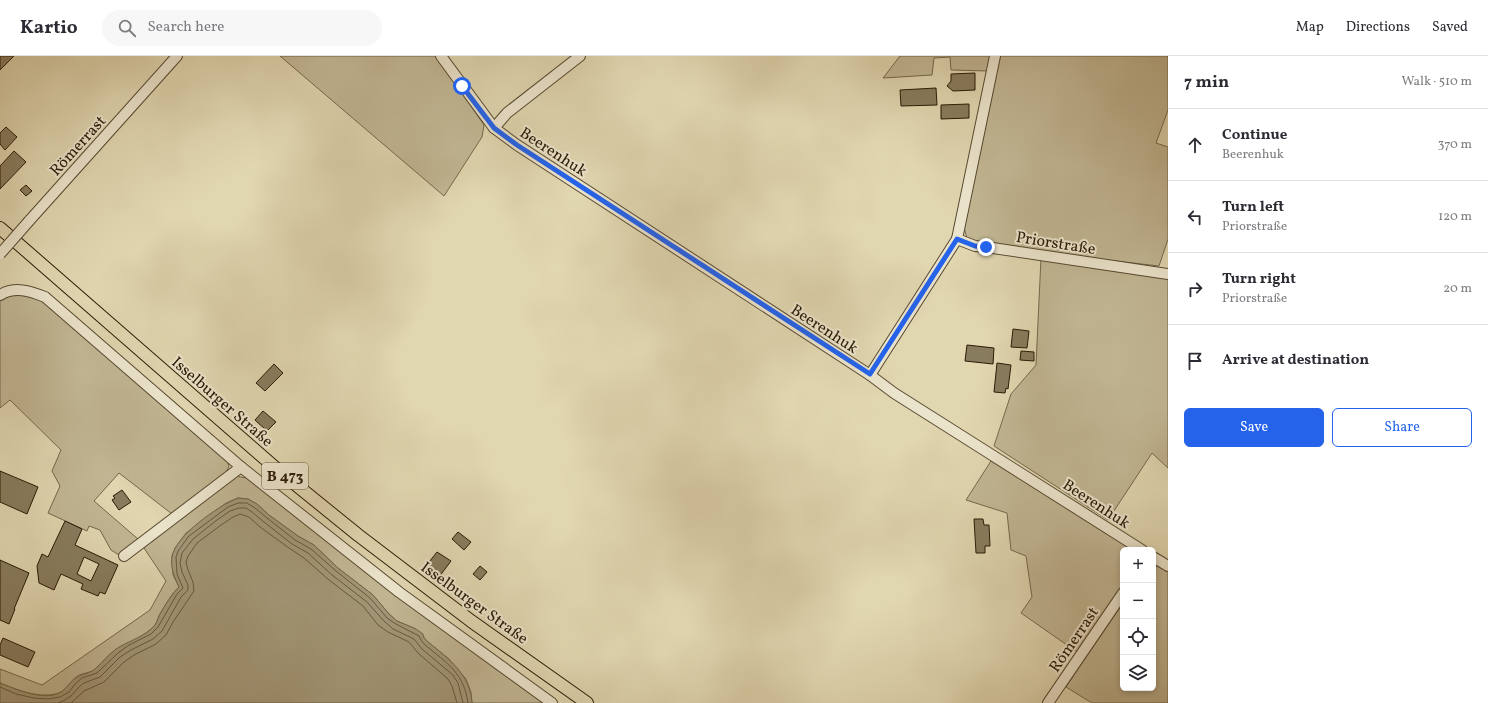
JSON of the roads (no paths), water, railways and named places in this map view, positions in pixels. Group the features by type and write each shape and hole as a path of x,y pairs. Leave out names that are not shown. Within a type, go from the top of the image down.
{"main road":[{"name":"Isselburger Straße","path":"0,228 280,471 358,535 471,621 587,703"}],"street":[{"name":"Römerrast","path":"0,254 177,56"},
{"name":"Beerenhuk","path":"441,56 494,128 517,145 870,374 894,393 1137,547"},
{"name":"Beerenhuk","path":"494,128 506,113 580,56"},
{"path":"870,374 957,239 995,56"},
{"name":"Priorstraße","path":"957,239 975,246 1168,274"},
{"path":"0,295 14,290 28,290 45,297 241,468 399,592 552,703"},
{"path":"124,556 241,468"},
{"path":"1156,559 1168,566"},
{"name":"Römerrast","path":"1048,703 1120,597"}],"water":[{"path":"238,498 248,499 257,504 269,515 298,536 314,545 338,568 373,595 397,621 416,629 423,634 424,638 451,661 463,675 472,703 0,703 0,683 37,695 45,696 59,693 64,690 74,679 94,670 116,649 151,629 155,625 174,592 179,587 173,573 172,565 172,557 175,549 189,531 209,515"}]}
